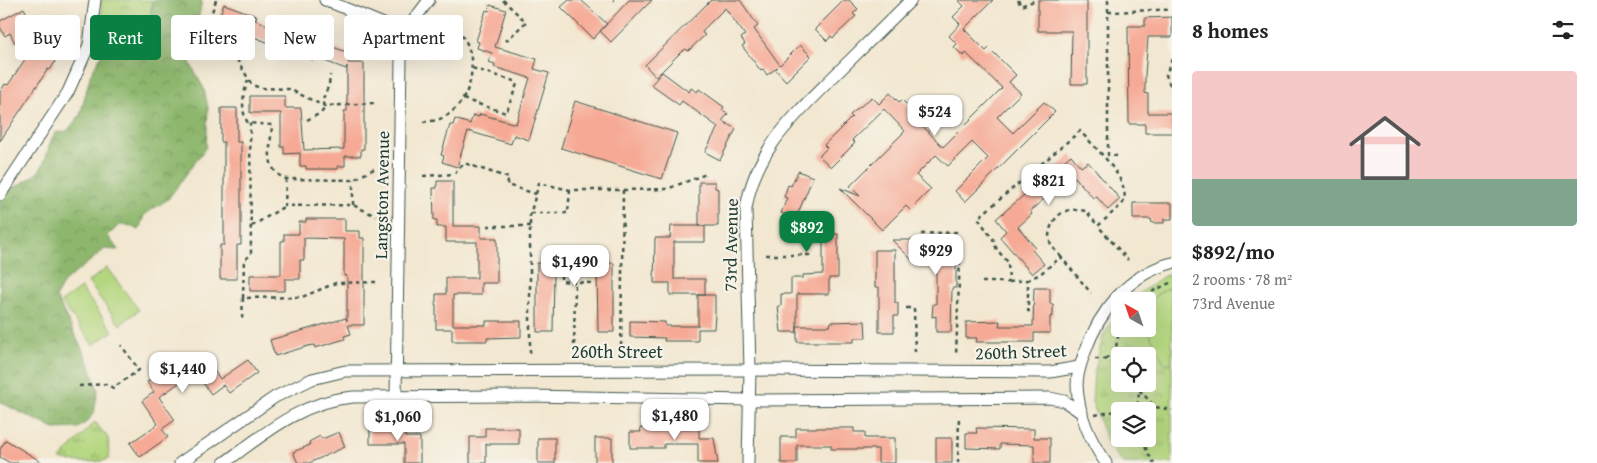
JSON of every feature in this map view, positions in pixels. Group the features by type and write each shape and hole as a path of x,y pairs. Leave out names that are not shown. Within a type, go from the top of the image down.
{"street":[{"path":"0,195 68,92 89,45 95,0"},
{"path":"325,0 362,15"},
{"name":"Langston Avenue","path":"418,15 429,0"},
{"name":"73rd Avenue","path":"748,463 750,370 746,209 751,184 757,169 785,125 911,0"},
{"name":"Langston Avenue","path":"396,397 401,60"},
{"name":"260th Street","path":"1106,463 1088,434 1083,415 1077,385 1081,363 1093,330 1118,296 1145,275 1172,263"},
{"name":"260th Street","path":"180,463 274,396 312,379 345,371 750,370 1050,372 1081,363"},
{"path":"224,463 279,424 317,404 334,399 527,396 749,400 1050,398 1064,401 1083,415"}],"path":[{"path":"216,0 209,21 212,37 236,58 252,85 261,88 289,89 324,106 376,102"},
{"path":"503,0 526,22 506,41"},
{"path":"1018,0 1021,6 1036,0"},
{"path":"1106,162 1108,155 1108,0"},
{"path":"1108,12 1131,12 1144,9 1172,10"},
{"path":"423,122 441,119 463,99 472,78 472,68 467,43 463,38"},
{"path":"1172,60 1166,75 1172,90"},
{"path":"463,99 506,113 517,84 514,81 472,68"},
{"path":"307,120 321,114 326,108 322,101 330,85 330,75"},
{"path":"242,318 244,260 251,255 252,226 250,124 244,116 244,90 248,80"},
{"path":"250,124 272,125 272,169 286,179 353,180 376,168"},
{"path":"1009,282 1007,259 997,250 993,238 978,218 1080,132 1123,181 1125,199 1119,208 1098,226"},
{"path":"1108,155 1117,156"},
{"path":"423,176 454,174 464,163 509,178 507,185 536,194"},
{"path":"530,353 530,213 539,184 570,190 667,189 706,174"},
{"path":"285,206 286,179"},
{"path":"353,180 353,206"},
{"path":"1015,187 1018,190"},
{"path":"530,213 568,213 570,190"},
{"path":"621,353 623,190"},
{"path":"252,226 285,206 353,206 376,216"},
{"path":"1092,293 1051,244 1049,236 1051,227 1060,214 1067,210 1086,211 1128,260"},
{"path":"487,226 530,226"},
{"path":"921,234 956,232 960,258 956,354"},
{"path":"766,255 809,255 809,244"},
{"path":"982,282 1028,280 1040,274 1061,257"},
{"path":"561,275 561,281 575,283 590,283 590,276"},
{"path":"1028,280 1028,311 1030,311"},
{"path":"243,298 302,297 336,282 376,282"},
{"path":"1152,292 1172,282"},
{"path":"574,353 575,283"},
{"path":"906,308 914,308 914,354"},
{"path":"79,386 107,384 113,388 139,370 121,346"},
{"path":"1081,363 1105,358 1111,355"},
{"path":"1105,358 1111,361"},
{"path":"1138,402 1139,392 1147,397 1155,407 1172,410"},
{"path":"1083,415 1111,412"},
{"path":"958,463 959,415"},
{"path":"1145,447 1154,463"}],"green space":[{"path":"101,0 152,0 151,15 102,15"},
{"path":"153,0 202,0 199,15 171,15 171,60 191,60 190,63 204,89 208,108 206,147 168,199 144,215 139,230 128,225 119,225 108,236 118,250 105,249 64,282 56,297 89,363 98,390 94,412 88,421 78,428 54,429 0,402 0,202 8,192 33,177 41,169 55,133 67,131 80,115 91,73 99,60 161,60 161,15 151,15"},
{"path":"107,268 139,310 120,325 88,282"},
{"path":"1172,274 1172,463 1123,463 1109,446 1092,402 1094,374 1103,336 1111,324 1111,338 1156,338 1156,292 1142,292 1164,276"},
{"path":"81,288 113,331 93,345 61,302"},
{"path":"1172,288 1172,363 1165,364 1152,338 1156,338 1156,296 1165,289"},
{"path":"95,422 108,438 109,459 84,462 60,459"}],"building":[{"path":"569,0 581,0 607,24 593,39 561,7"},
{"path":"629,0 652,0 611,42 600,31"},
{"path":"711,0 740,0 758,26 754,29 780,65 800,45 811,56 786,81 775,69 767,75 763,69 761,71 742,46 745,44 741,38 745,35 725,8 705,28 702,33 705,35 688,51 686,49 681,52 656,77 645,65"},
{"path":"844,0 849,0 858,9 853,14 856,16 833,38 831,36 827,41 815,29"},
{"path":"958,0 993,0 964,29 986,51 989,48 1016,75 1009,82 1021,93 997,117 1013,133 1044,102 1055,112 965,202 955,191 988,158 972,142 948,166 936,155 916,175 931,189 910,210 906,206 882,230 840,188 860,196 850,186 905,131 884,109 852,140 855,143 831,167 819,156 827,148 824,145 852,117 850,115 872,97 879,104 890,93 899,102 902,100 911,109 909,112 943,147 1002,88 966,53 963,56 954,47 957,44 949,36 960,24 953,17 964,6"},
{"path":"1038,0 1087,0 1087,84 1071,84 1072,31 1038,31"},
{"path":"224,4 254,15 220,15"},
{"path":"490,5 506,10 495,47 537,59 534,69 549,73 529,140 514,135 511,144 468,131 457,167 442,162 444,156 441,155 450,125 453,125 455,119 470,124 473,115 479,117 480,114 516,124 530,78 494,67 495,64 489,62 492,53 477,48 479,42 476,41 486,10 489,11"},
{"path":"24,8 28,15 15,15 15,43 10,33 5,36 0,27 0,21"},
{"path":"1172,17 1172,37 1148,37 1145,93 1148,94 1148,113 1172,113 1172,133 1145,133 1145,124 1129,124 1128,26 1145,26 1145,18"},
{"path":"255,20 265,24 265,41 255,37"},
{"path":"334,47 344,51 344,60 349,60 348,63 364,63 364,149 361,149 361,156 345,156 345,166 338,166 338,169 306,169 306,166 300,166 300,153 284,154 284,147 281,147 281,113 250,113 250,96 285,96 285,108 301,108 304,150 344,149 344,111 347,111 347,66 346,69 322,60 334,60"},
{"path":"24,60 55,60 50,70 48,69 0,141 0,92 5,84 8,85"},
{"path":"662,72 689,92 691,88 697,92 699,89 724,107 722,110 728,114 722,121 736,129 720,160 705,152 718,127 682,101 679,105 651,85"},
{"path":"575,101 677,133 662,179 561,148"},
{"path":"221,108 237,108 237,142 241,142 241,245 237,245 237,279 220,279 220,245 224,245 224,142 221,142"},
{"path":"1071,155 1081,167 1088,162 1120,199 1108,210 1096,196 1093,198 1075,177 1060,190 1058,187 1030,211 1032,214 1018,227 1035,247 1032,250 1044,264 1032,274 1000,237 1006,231 996,219"},
{"path":"798,171 813,177 796,218 829,218 829,234 838,234 838,278 829,278 829,294 797,294 797,332 781,332 778,306 781,306 781,294 791,294 791,278 823,274 823,238 804,238 804,234 791,234 791,218 794,218 781,213 787,198 784,197 788,185 791,186"},
{"path":"437,181 453,181 453,226 481,226 481,238 497,238 497,283 481,283 481,295 453,295 453,325 486,325 486,321 521,321 521,337 487,338 487,341 452,341 452,329 436,329 436,294 446,294 446,278 477,278 477,242 446,242 446,227 437,227 437,220 434,220 433,188 437,188"},
{"path":"699,182 715,182 715,188 718,189 718,226 699,226"},
{"path":"1133,203 1172,203 1172,219 1164,219 1164,223 1152,223 1151,219 1133,219"},
{"path":"306,219 345,219 345,231 360,231 360,238 364,238 364,325 348,325 351,334 344,336 345,339 315,348 314,345 308,346 275,356 270,340 346,318 347,321 347,276 344,276 344,239 304,238 304,260 300,260 300,279 285,279 285,291 250,291 250,275 281,275 281,241 284,241 284,234 299,234 299,222 306,222"},
{"path":"671,226 705,226 705,242 674,242 674,279 705,279 705,295 670,295 670,283 654,283 655,238 670,238"},
{"path":"892,240 940,240 940,250 956,250 956,288 952,288 951,332 936,332 936,316 932,317 933,304 936,304 936,260 912,260"},
{"path":"553,250 598,250 598,263 614,263 614,332 598,332 597,270 554,270 553,332 537,332 537,263 553,263"},
{"path":"875,250 895,250 895,303 898,303 898,316 894,316 894,332 879,332 879,287 875,287"},
{"path":"1034,288 1050,288 1050,304 1053,304 1053,316 1050,317 1050,333 1034,333 1034,342 976,342 977,338 966,338 966,322 1000,321 999,326 1033,326"},
{"path":"698,295 715,295 715,314 714,329 698,329 698,341 664,341 665,338 630,337 630,321 665,322 665,326 698,326"},
{"path":"865,321 866,338 854,338 854,342 797,342 797,326 830,326 831,322"},
{"path":"184,356 191,366 204,357 220,379 248,360 257,373 229,393 223,385 211,394 195,372 159,397 175,420 162,429 168,437 140,457 130,443 158,424 142,401 154,392 147,382"},
{"path":"370,428 405,428 405,437 420,437 420,463 404,463 404,444 370,444"},
{"path":"485,428 519,428 519,444 486,444 486,463 470,463 470,437 485,437"},
{"path":"640,428 699,428 699,438 714,438 718,463 698,463 698,444 664,444 664,448 630,448 630,432 641,432"},
{"path":"796,428 854,428 854,432 865,432 865,438 895,438 895,463 878,463 878,449 831,449 831,445 797,445 797,463 781,463 781,437 796,437"},
{"path":"976,428 1034,429 1034,438 1050,438 1050,463 1034,463 1034,445 1000,444 1000,449 966,448 966,433 977,433"},
{"path":"339,432 345,447 309,463 298,463 293,452 310,445 309,442 320,436 322,439"},
{"path":"538,438 555,438 555,463 538,463"},
{"path":"595,438 612,438 612,463 595,463"},
{"path":"936,438 952,438 952,463 936,463"},
{"path":"6,440 43,463 10,463 0,457 0,449"}]}
